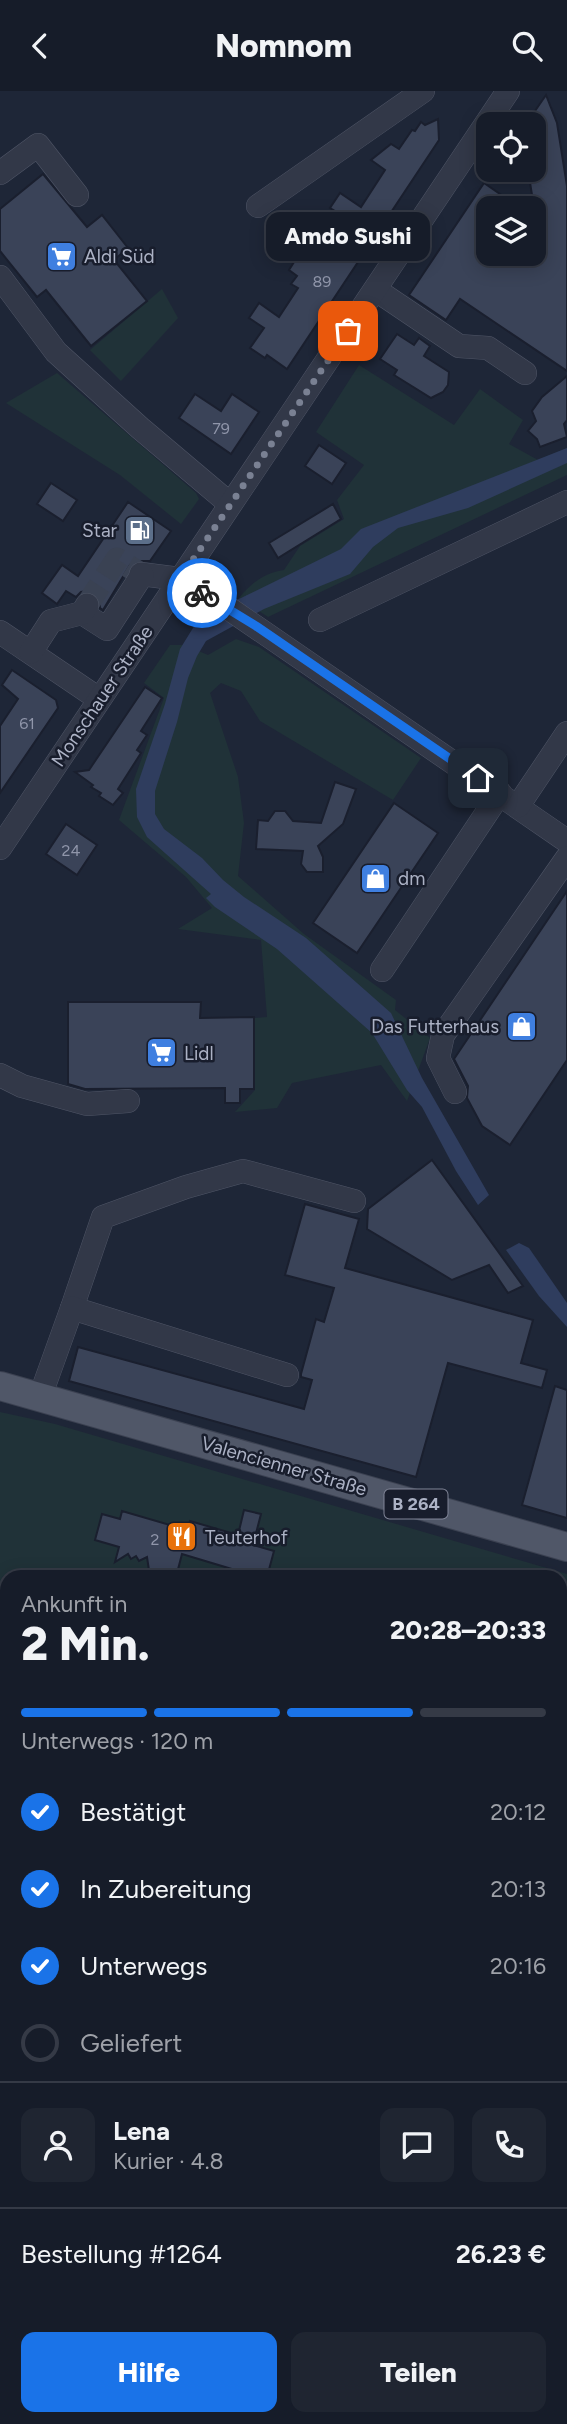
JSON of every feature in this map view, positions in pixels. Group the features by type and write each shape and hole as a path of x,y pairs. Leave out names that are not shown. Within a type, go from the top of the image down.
{"main road":[{"name":"Valencienner Straße","path":"0,1386 567,1547"}],"street":[{"path":"258,206 423,91"},
{"name":"Monschauer Straße","path":"0,848 376,290 504,92"},
{"path":"0,173 38,145 77,195"},
{"path":"0,277 56,352 230,504"},
{"path":"376,290 459,346 488,348 525,373"},
{"path":"320,620 567,502"},
{"path":"31,652 51,621 84,609 107,629 142,575 180,579 256,626 567,841"},
{"path":"0,632 99,699"},
{"path":"382,969 516,804 567,733"},
{"path":"516,804 567,759"},
{"path":"455,1092 439,1058 443,1035 563,864"},
{"path":"0,1075 22,1086 87,1104 128,1101"},
{"path":"40,1398 103,1217 186,1187 243,1171 354,1201"},
{"path":"72,1308 288,1375"}],"shaded area":[{"path":"162,289 178,318 121,381 90,350"},
{"path":"359,365 454,425 480,389 523,420 509,444 538,460 567,448 567,475 268,617 239,598 259,579 284,570 300,546 344,519 337,500 364,465 316,432"},
{"path":"57,373 196,493 199,499 181,524 120,475 6,403"},
{"path":"236,639 259,647 421,758 393,800 260,721 241,691 221,683 210,693 238,777 244,823 238,876 304,934 396,1000 395,1010 430,1038 407,1101 381,1065 292,1083 277,1108 235,1112 255,1090 255,1018 267,1017 261,940 178,929 212,908 186,877 119,820 164,698 144,683 170,645 184,645 208,655"},
{"path":"0,1412 55,1424 553,1570 0,1570"}],"water":[{"path":"567,448 567,463 468,508 398,528 373,547 350,574 264,609 206,641 188,678 155,791 155,814 164,829 202,858 244,897 306,938 391,1013 422,1078 489,1195 478,1205 456,1171 422,1107 407,1090 372,1033 277,949 215,907 206,898 211,894 147,837 137,817 136,789 165,704 180,649 201,615 341,549 361,529"},
{"path":"519,1243 529,1248 567,1303 567,1327 539,1296 506,1250"}],"building":[{"path":"546,95 557,123 567,186 567,371 460,299 446,320 409,295 484,183 503,196 476,196 476,266 546,266 546,196 528,196 532,195 530,182 546,182 546,112 534,112"},
{"path":"438,119 439,140 287,369 267,355 265,358 250,348 264,328 249,318 259,303 279,317 298,288 291,284 297,276 289,270 313,232 318,235 335,211 330,208 340,193 361,207 385,170 371,160 391,144 399,149 421,122 425,125"},
{"name":"Aldi Süd","path":"43,174 87,227 102,215 128,248 114,260 147,301 91,346 46,290 37,297 0,251 0,209"},
{"path":"397,334 414,345 419,338 430,346 424,356 449,372 448,385 443,392 431,398 394,375 397,370 380,359"},
{"path":"567,376 567,420 564,424 567,437 540,447 537,439 528,431 536,421 532,411 542,397"},
{"path":"195,394 221,411 232,394 259,412 231,454 179,418"},
{"path":"319,445 346,463 332,484 305,466"},
{"path":"51,483 77,500 63,521 37,504"},
{"path":"128,502 171,531 150,561 136,561 130,565 103,610 100,608 99,598 88,591 81,592 76,597 66,591 57,604 42,593 62,565 78,576"},
{"path":"333,504 341,519 278,558 269,543"},
{"path":"12,670 56,700 58,708 0,793 0,726 18,699 2,685"},
{"path":"145,687 162,698 141,731 147,735 137,750 141,753 118,789 123,793 113,805 99,796 101,793 91,787 93,785 75,772 89,770"},
{"path":"335,782 356,789 343,824 318,846 323,857 323,872 307,872 301,864 303,851 256,849 258,820 268,821 275,811 285,811 293,821 321,823"},
{"name":"dm","path":"394,803 438,833 357,953 313,923"},
{"path":"66,824 97,845 77,875 46,854"},
{"name":"Das Futterhaus","path":"567,891 567,1060 510,1145 482,1126 467,1098 468,1086 454,1059"},
{"name":"Lidl","path":"68,1002 201,1002 200,1018 254,1017 254,1089 240,1089 240,1103 225,1103 225,1088 85,1089 68,1084"},
{"path":"432,1160 523,1286 508,1293 489,1265 452,1280 367,1229 368,1209"},
{"path":"305,1204 359,1219 345,1268 533,1320 521,1363 547,1370 542,1388 448,1363 416,1477 69,1381 78,1347 304,1409 312,1380 301,1377 301,1374 316,1319 324,1322 334,1288 285,1275"},
{"path":"555,1386 567,1390 567,1518 522,1505"},
{"path":"244,1510 261,1514 253,1545 274,1551 269,1570 235,1570 182,1554 178,1570 149,1570 147,1557 139,1561 136,1556 131,1559 128,1554 115,1562 119,1547 95,1540 102,1514 120,1519 122,1511 187,1530 190,1521 238,1535"}],"tunnel":[{"path":"87,605 117,559 141,574"}],"way so far":[{"path":"202,593 180,579 348,331"}],"place":[{"name":"Aldi Süd","path":"61,256"},
{"name":"Amdo Sushi","path":"348,331"},
{"name":"Star","path":"140,530"},
{"name":"dm","path":"375,878"},
{"name":"Das Futterhaus","path":"522,1026"},
{"name":"Lidl","path":"161,1053"},
{"name":"Teuterhof","path":"182,1537"}],"route":[{"path":"202,593 256,626 478,778"}]}
